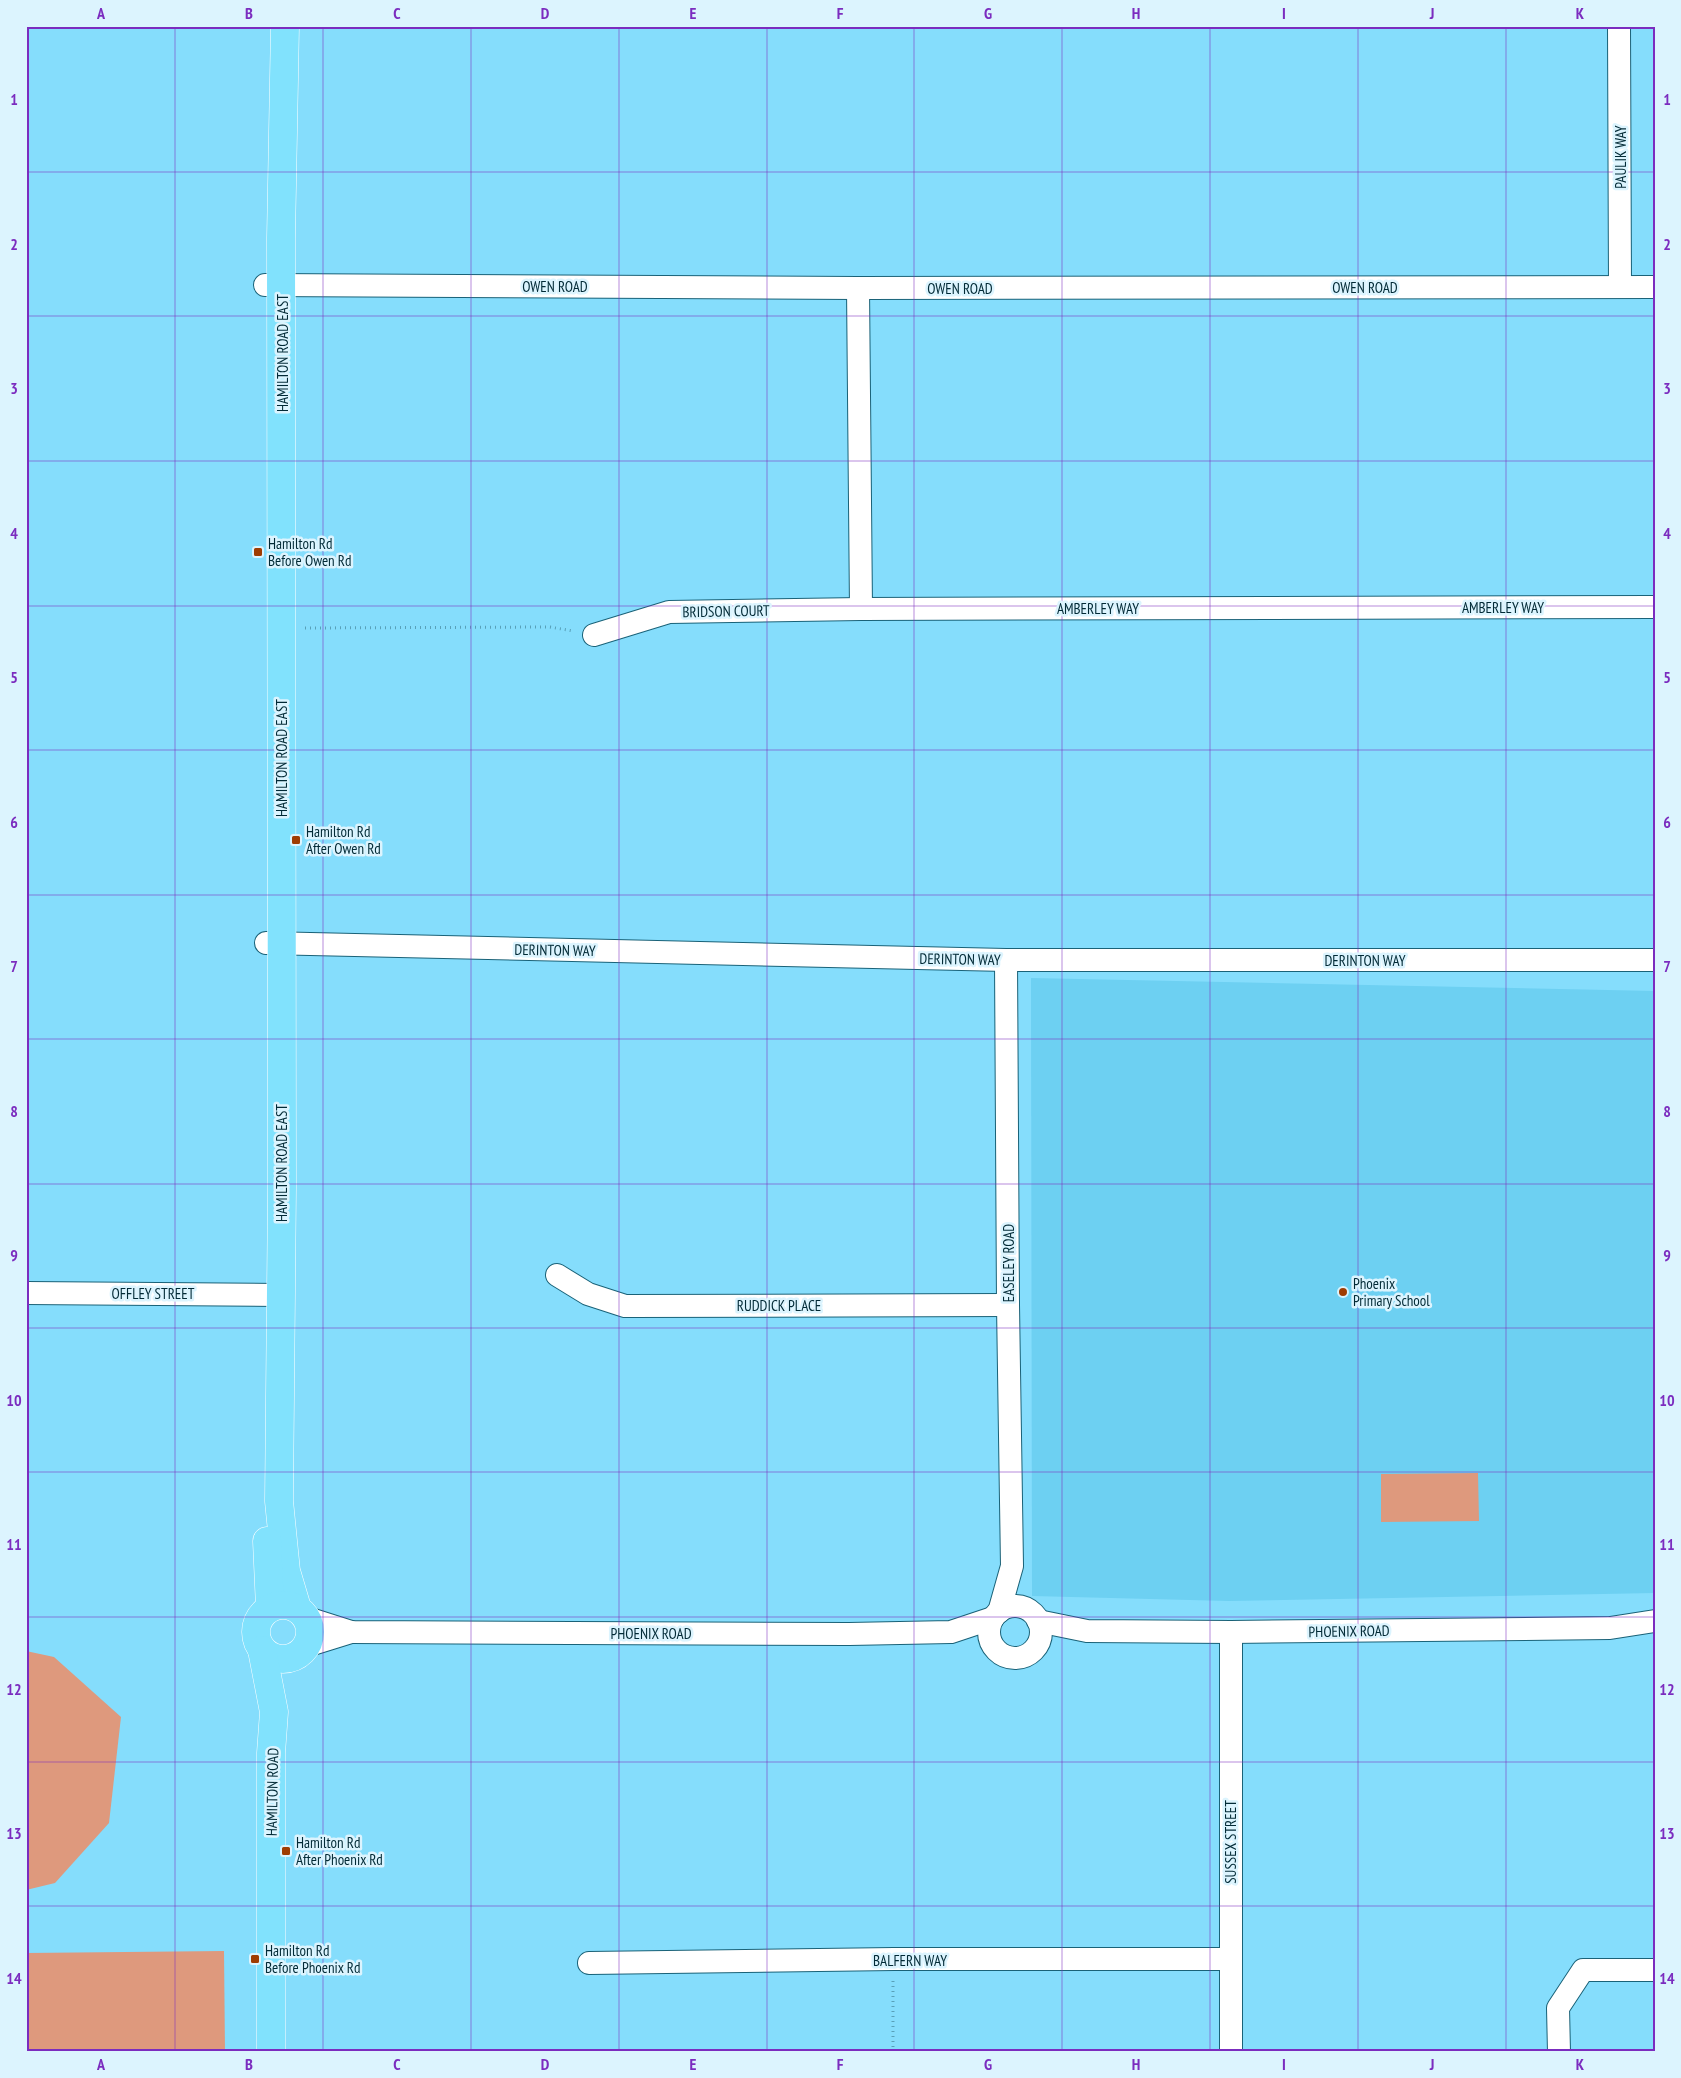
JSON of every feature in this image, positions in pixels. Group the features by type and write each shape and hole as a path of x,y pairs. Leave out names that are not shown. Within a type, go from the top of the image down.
{"main road":[{"name":"HAMILTON ROAD EAST","path":"267,26 274,285 273,944 282,1187 272,1295 265,1521 270,1607"},
{"name":"HAMILTON ROAD EAST","path":"274,285 281,238 285,26"},
{"name":"HAMILTON ROAD EAST","path":"272,1295 281,1532 286,1571 302,1613"},
{"path":"283,1604 302,1613 310,1632 304,1649 286,1659 277,1659 262,1650 255,1636 255,1627 258,1619 270,1607 283,1604"},
{"name":"HAMILTON ROAD","path":"274,1712 304,1649"},
{"name":"HAMILTON ROAD","path":"262,1650 274,1712 271,1753 271,2052"}],"street":[{"name":"PAULIK WAY","path":"1620,26 1620,287"},
{"name":"OWEN ROAD","path":"274,285 858,288 1655,287"},
{"path":"858,288 861,609"},
{"name":"AMBERLEY WAY","path":"861,609 1655,607"},
{"name":"BRIDSON COURT","path":"594,635 668,612 861,609"},
{"name":"DERINTON WAY","path":"273,944 1006,960 1655,960"},
{"name":"EASELEY ROAD","path":"996,1615 1012,1566 1006,960"},
{"name":"RUDDICK PLACE","path":"557,1275 588,1294 625,1306 1008,1305"},
{"name":"OFFLEY STREET","path":"26,1293 272,1295"},
{"name":"EASELEY ROAD","path":"1012,1566 1035,1616"},
{"path":"1013,1606 1023,1607 1035,1616 1040,1631 1039,1641 1025,1655 1015,1657 1004,1655 996,1650 990,1641 989,1631 996,1615 1013,1606"},
{"name":"PHOENIX ROAD","path":"302,1613 351,1632"},
{"name":"PHOENIX ROAD","path":"304,1649 351,1632 849,1634 951,1632 996,1615"},
{"name":"PHOENIX ROAD","path":"1035,1616 1087,1631 1231,1632 1610,1628 1655,1621"},
{"name":"PHOENIX ROAD","path":"1610,1628 1655,1636"},
{"name":"PHOENIX ROAD","path":"1035,1646 1087,1631"},
{"name":"PHOENIX ROAD","path":"951,1632 996,1650"},
{"name":"SUSSEX STREET","path":"1231,1632 1231,2052"},
{"name":"BALFERN WAY","path":"589,1963 894,1959 1230,1959"},
{"path":"1559,2052 1558,2008 1583,1970 1655,1970"}],"path":[{"path":"302,628 550,627 594,635"},
{"path":"893,2052 894,1959"}],"shaded area":[{"name":"Phoenix Primary School","path":"1031,978 1655,991 1655,1593 1229,1601 1032,1596"},
{"path":"1478,1473 1479,1521 1381,1522 1381,1474"},
{"path":"26,1651 54,1657 121,1717 109,1823 55,1883 26,1890"},
{"path":"224,1951 225,2052 26,2052 26,1953"}],"place":[{"name":"Hamilton Rd Before Owen Rd","path":"258,552"},
{"name":"Hamilton Rd After Owen Rd","path":"296,840"},
{"name":"Phoenix Primary School","path":"1343,1292"},
{"name":"Hamilton Rd After Phoenix Rd","path":"286,1851"},
{"name":"Hamilton Rd Before Phoenix Rd","path":"255,1959"}]}
